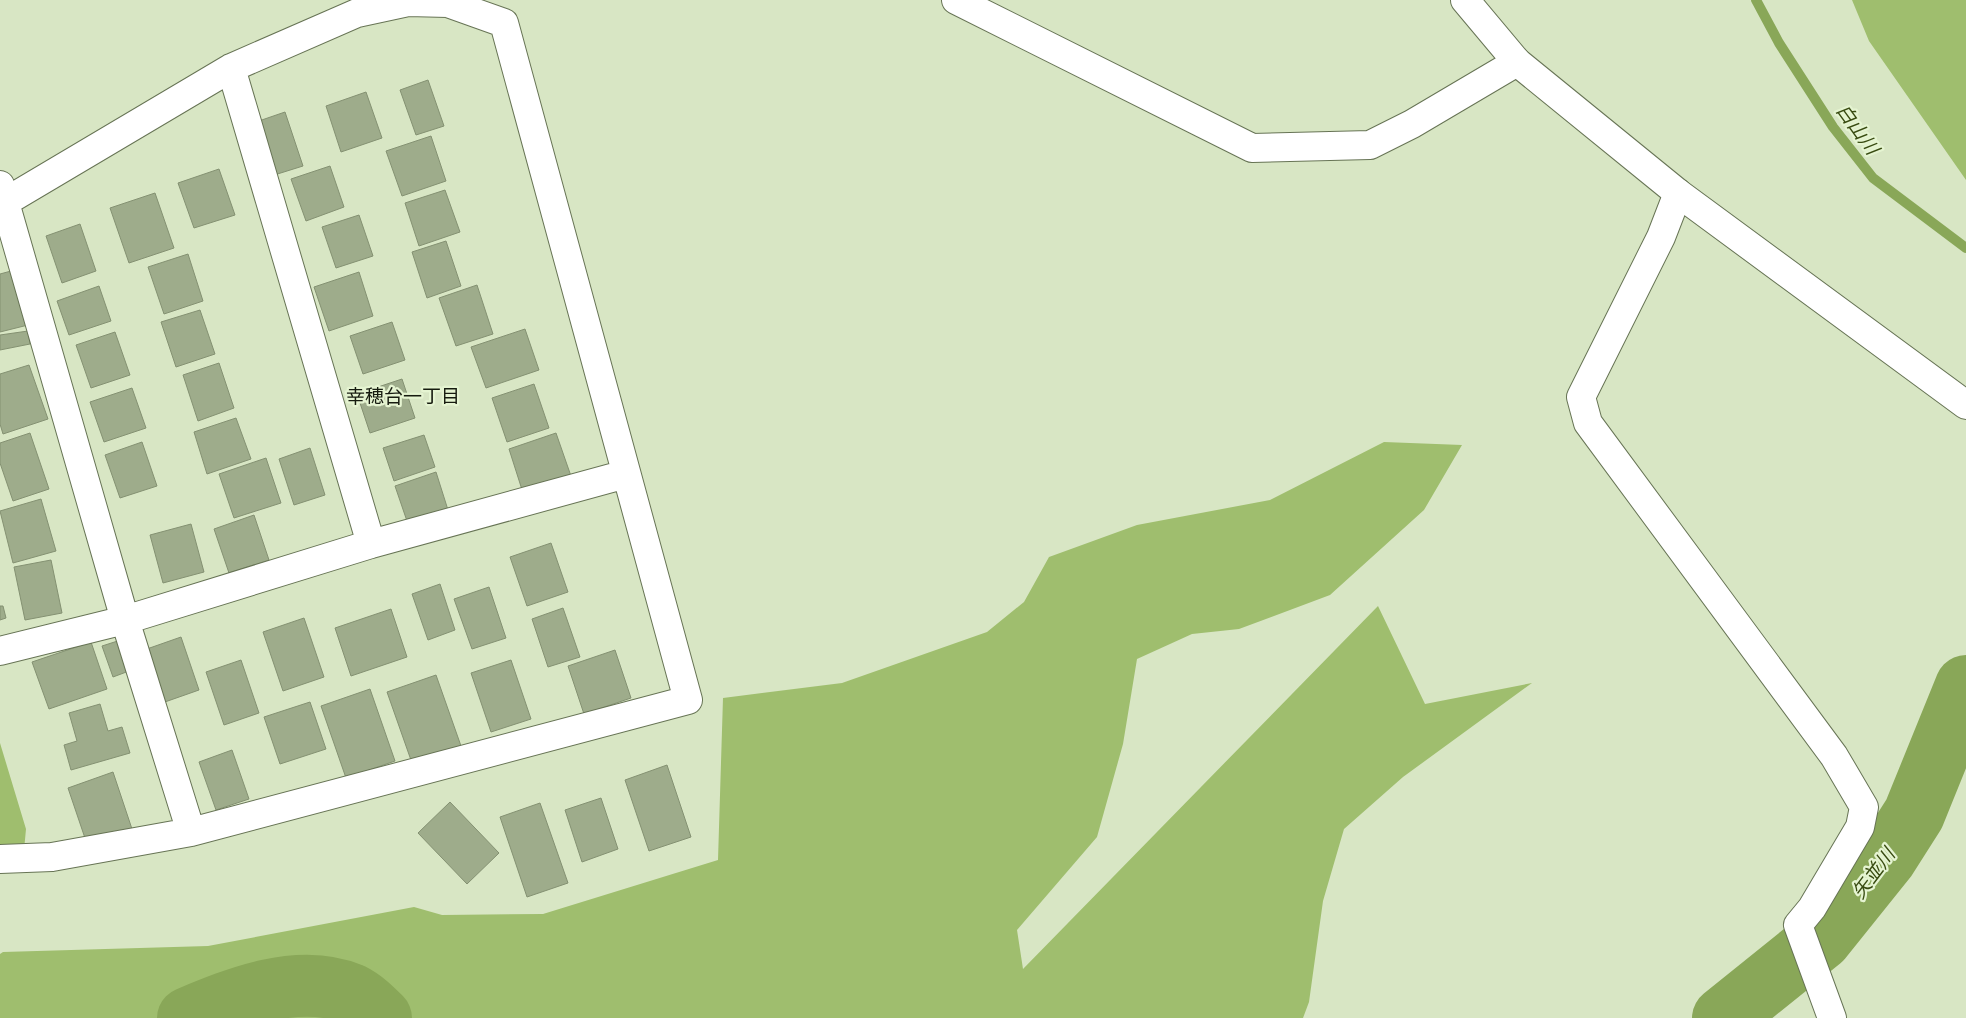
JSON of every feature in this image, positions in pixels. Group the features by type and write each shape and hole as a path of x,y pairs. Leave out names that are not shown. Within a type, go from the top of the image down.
{"street":[{"path":"956,0 1252,148 1370,145 1412,124 1517,62"},
{"path":"1465,0 1517,62 1678,193 1966,405"},
{"path":"0,859 52,856 191,832 688,700 504,24 448,3 408,2 357,13 231,68 2,197 125,620 191,832"},
{"path":"231,68 371,544"},
{"path":"1678,193 1660,237 1581,397 1588,423 1828,748 1864,807 1860,827 1812,908 1798,925 1832,1018"},
{"path":"0,651 125,620 371,544 626,474"}],"green space":[{"path":"1852,0 1966,0 1966,180 1869,41"},
{"path":"1384,442 1462,445 1424,510 1330,595 1239,629 1192,634 1137,659 1123,744 1097,837 1017,930 1023,969 1378,606 1425,704 1532,683 1403,777 1344,829 1323,901 1309,1002 1303,1018 0,1018 0,954 3,952 208,946 414,907 442,915 543,914 718,860 723,698 842,683 987,632 1024,602 1049,557 1137,525 1270,500"},
{"path":"0,743 26,829 23,861 0,864"}],"building":[{"path":"428,80 444,126 416,135 400,90"},
{"path":"366,92 382,138 341,152 326,106"},
{"path":"285,112 303,166 271,176 253,123"},
{"path":"431,136 446,181 402,196 386,151"},
{"path":"330,166 344,207 306,221 291,179"},
{"path":"219,169 235,215 194,228 178,183"},
{"path":"445,190 460,232 419,246 405,203"},
{"path":"155,193 174,248 129,263 110,208"},
{"path":"359,215 373,256 336,268 322,227"},
{"path":"80,224 96,271 62,283 46,236"},
{"path":"446,241 461,286 427,298 412,252"},
{"path":"188,254 203,301 164,314 148,267"},
{"path":"22,268 36,323 0,332 0,274"},
{"path":"359,272 373,316 329,331 314,287"},
{"path":"477,285 493,334 456,346 439,298"},
{"path":"99,286 111,321 69,335 57,301"},
{"path":"200,310 215,354 176,367 161,322"},
{"path":"392,322 405,360 363,374 350,336"},
{"path":"525,329 539,370 486,388 471,347"},
{"path":"28,331 30,344 0,350 0,335"},
{"path":"115,332 130,375 91,388 76,345"},
{"path":"219,363 234,408 198,421 183,375"},
{"path":"29,365 48,419 3,434 0,424 0,374"},
{"path":"402,379 415,418 370,433 357,394"},
{"path":"534,384 549,428 507,442 492,398"},
{"path":"132,388 146,428 104,442 90,402"},
{"path":"236,418 251,459 207,474 194,432"},
{"path":"30,433 49,489 13,501 0,463 0,443"},
{"path":"556,433 572,479 524,496 509,449"},
{"path":"424,435 435,467 394,481 383,448"},
{"path":"142,442 157,486 120,498 105,455"},
{"path":"310,448 325,495 294,505 279,459"},
{"path":"266,458 281,503 234,518 219,474"},
{"path":"436,472 448,510 408,524 395,486"},
{"path":"41,499 56,551 13,563 0,511"},
{"path":"254,515 269,560 229,573 214,529"},
{"path":"191,524 204,572 163,583 150,535"},
{"path":"551,543 568,592 527,606 510,557"},
{"path":"51,560 62,613 25,620 14,567"},
{"path":"440,584 455,630 428,640 412,594"},
{"path":"489,587 506,638 472,649 454,599"},
{"path":"0,606 3,606 6,618 0,620"},
{"path":"563,608 580,657 548,667 532,619"},
{"path":"391,609 407,657 351,676 335,628"},
{"path":"304,618 324,677 283,691 263,632"},
{"path":"181,637 199,690 162,703 144,650"},
{"path":"127,638 137,668 113,677 102,646"},
{"path":"91,642 107,689 49,709 32,662"},
{"path":"615,650 631,698 584,714 568,666"},
{"path":"241,660 259,713 224,725 206,672"},
{"path":"511,660 531,719 491,732 471,673"},
{"path":"436,675 461,746 412,763 387,692"},
{"path":"370,689 395,761 346,778 321,706"},
{"path":"310,702 326,749 280,764 264,717"},
{"path":"100,704 108,731 122,727 130,753 71,770 64,745 77,741 69,713"},
{"path":"232,750 249,799 216,810 199,762"},
{"path":"667,765 691,837 649,851 625,780"},
{"path":"113,772 133,832 88,847 68,788"},
{"path":"601,798 618,849 582,862 565,810"},
{"path":"450,802 499,853 467,884 418,833"},
{"path":"540,803 568,883 527,897 500,817"}],"waterway":[{"name":"白山川","path":"1756,0 1779,43 1833,127 1873,178 1966,248"},
{"name":"矢並川","path":"1723,1018 1821,939 1886,858 1914,814 1966,686"},
{"name":"矢並川","path":"188,1018 226,1003 268,990 310,986 331,988 351,994 371,1008 381,1018"}],"district":[{"name":"幸穂台一丁目","path":"403,396"}]}
